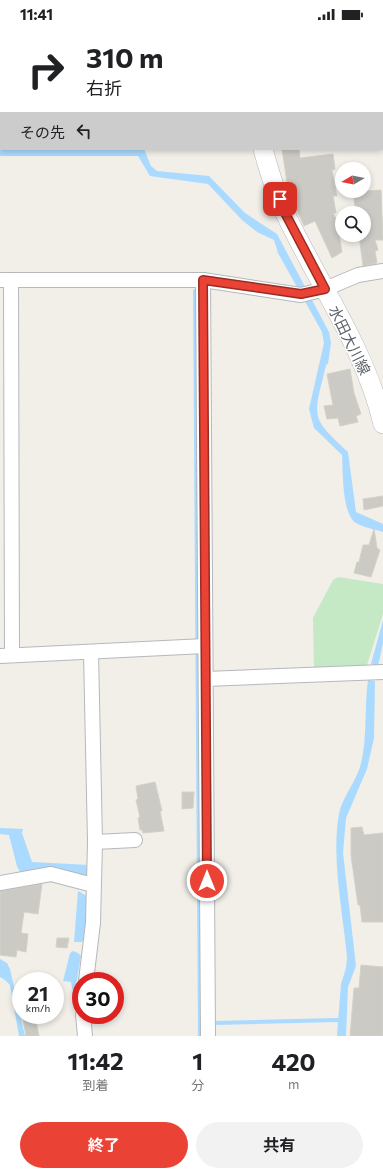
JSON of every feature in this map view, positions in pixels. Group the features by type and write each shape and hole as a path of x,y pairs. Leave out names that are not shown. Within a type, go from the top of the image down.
{"main road":[{"name":"水田大川線","path":"263,150 311,292 348,330 369,378 383,424"}],"street":[{"path":"205,646 6,655 5,280 203,280 311,292 358,275 383,271"},
{"path":"203,280 208,1036"},
{"path":"87,972 93,923 92,886 95,842 90,652"},
{"path":"206,679 383,672"},
{"path":"95,842 136,840"},
{"path":"0,883 51,874 92,886"},
{"path":"84,1024 85,1036"}],"green space":[{"path":"338,577 383,584 383,614 366,668 314,669 313,618 333,580"}],"water":[{"path":"0,150 144,150 151,166 157,171 209,176 245,213 277,234 329,332 331,343 328,364 326,365 317,406 320,422 335,440 348,452 356,512 383,524 383,532 359,525 351,518 344,492 342,455 314,428 309,409 324,343 322,332 278,253 274,240 257,232 242,220 208,184 150,176 138,156 0,156"},
{"path":"383,620 383,643 378,666 371,664"},
{"path":"368,680 375,681 374,738 367,769 346,818 343,853 356,966 348,987 346,1036 337,1036 341,984 346,968 347,957 338,885 336,848 337,831 341,808 360,767 364,746"},
{"path":"0,828 23,829 22,833 32,862 89,865 89,875 78,878 20,872 9,835 0,834"},
{"path":"78,891 87,896 88,902 83,941 74,942"},
{"path":"73,951 81,956 78,972 72,972 72,987 71,982 64,981 70,953"},
{"path":"0,959 7,963 10,969 12,978 12,996 10,985 0,977"},
{"path":"17,1024 22,1024 25,1036 19,1036"}],"building":[{"path":"282,150 299,150 300,158 333,154 335,169 332,170 335,186 335,196 333,196 335,213 333,213 335,217 335,242 340,242 342,252 332,258 315,221 304,226 288,189"},
{"path":"381,190 383,240 375,240 378,250 375,251 377,263 363,266 360,242 371,242 371,206 355,206 354,198 371,198 371,191"},
{"path":"350,369 354,393 361,414 356,416 358,422 340,426 338,418 327,419 324,406 333,405 327,374"},
{"path":"383,496 383,506 364,510 363,499"},
{"path":"374,529 377,548 380,550 371,577 354,573 357,562 359,562 363,545 369,545"},
{"path":"155,782 162,811 160,811 164,831 143,833 142,830 140,830 138,818 140,817 136,800 138,799 136,786"},
{"path":"182,792 194,792 193,808 182,809"},
{"path":"362,827 364,835 383,833 383,922 362,922 360,905 358,905 351,855 351,828"},
{"path":"42,884 38,914 24,912 21,933 28,934 26,952 17,950 16,957 0,955 0,891"},
{"path":"57,938 69,938 67,948 56,947"},
{"path":"361,965 383,967 383,1036 350,1036 354,988 359,988"},
{"path":"24,1024 37,1024 39,1036 26,1036"}],"waterway":[{"path":"195,291 200,1036"},
{"path":"215,1023 338,1020"}],"route":[{"path":"207,881 203,280 301,294 325,289 305,253 285,213 280,199"}]}
